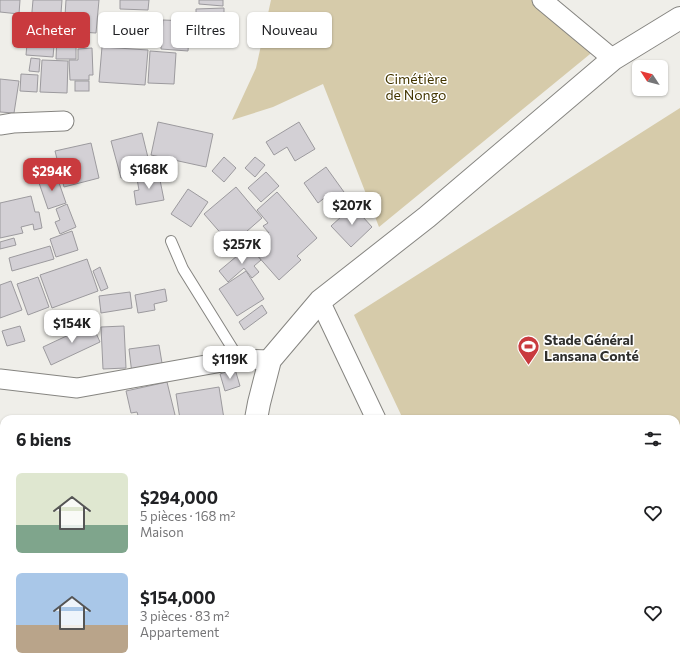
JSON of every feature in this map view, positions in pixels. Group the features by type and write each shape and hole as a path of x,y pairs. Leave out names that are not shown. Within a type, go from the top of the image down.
{"street":[{"path":"542,0 613,59"},
{"path":"256,415 258,403 270,360 320,301 427,216 613,59 680,18"},
{"path":"0,125 64,122"},
{"path":"320,301 374,415"},
{"path":"0,379 77,388 239,359 270,360"}],"lane":[{"path":"171,241 183,269 239,359"}],"green space":[{"name":"Cimétière de Nongo","path":"271,0 534,0 595,50 379,227 323,84 273,107 232,120 256,68 260,48 332,48 332,12 268,12"},
{"name":"Stade Général Lansana Conté","path":"680,108 680,415 401,415 354,315"}],"building":[{"path":"0,0 20,0 19,12 12,12 12,13 0,12"},
{"path":"33,0 62,0 61,12 32,12"},
{"path":"66,0 99,0 96,33 90,33 90,12 65,12"},
{"path":"120,0 149,0 148,10 120,9"},
{"path":"199,0 223,0 223,6 199,4"},
{"path":"224,8 224,12 196,12 196,9"},
{"path":"163,20 171,20 171,48 188,48 188,51 161,49 163,48"},
{"path":"27,48 54,48 53,57 26,55"},
{"path":"56,48 76,48 76,59 56,59"},
{"path":"92,48 93,75 89,75 89,80 70,80 69,60 78,60 78,49"},
{"path":"102,48 148,50 145,85 99,82"},
{"path":"150,51 176,53 174,84 148,83"},
{"path":"31,58 40,59 39,72 29,71"},
{"path":"42,60 68,61 67,93 40,92"},
{"path":"21,74 38,75 37,92 20,91"},
{"path":"0,79 19,81 14,113 0,112"},
{"path":"75,81 89,81 89,91 75,91"},
{"path":"158,122 213,134 206,167 151,155"},
{"path":"299,122 315,149 295,161 287,147 274,155 266,142"},
{"path":"142,133 151,170 121,178 111,141"},
{"path":"91,143 99,178 64,187 55,151"},
{"path":"224,157 236,168 224,182 212,171"},
{"path":"255,157 265,165 255,177 245,168"},
{"path":"326,167 349,199 335,208 327,196 318,203 304,183"},
{"path":"266,172 279,186 261,202 248,188"},
{"path":"56,174 66,203 48,209 38,180"},
{"path":"159,175 164,200 136,205 134,191 139,190 137,179"},
{"path":"236,187 262,218 231,245 204,214"},
{"path":"188,189 208,202 191,227 171,214"},
{"path":"277,192 317,238 297,256 301,260 279,280 256,254 264,246 260,242 269,233 263,226 268,223 257,210"},
{"path":"31,196 35,212 39,212 42,228 34,230 33,224 21,227 23,233 0,238 0,203"},
{"path":"67,204 76,227 60,234 55,222 60,220 56,209"},
{"path":"353,206 372,227 351,247 331,226"},
{"path":"72,231 78,250 56,257 50,239"},
{"path":"14,238 16,245 0,249 0,242"},
{"path":"50,246 54,259 12,271 9,258"},
{"path":"249,246 261,260 254,266 259,272 252,278 244,268 228,282 219,271"},
{"path":"87,259 98,291 52,308 40,275"},
{"path":"100,267 108,288 101,291 93,271"},
{"path":"246,271 264,299 237,316 219,289"},
{"path":"38,277 49,307 28,315 17,284"},
{"path":"11,281 22,310 0,318 0,285"},
{"path":"165,289 167,301 154,304 155,310 138,313 135,295"},
{"path":"130,292 132,308 101,313 99,296"},
{"path":"262,305 267,313 244,330 239,322"},
{"path":"92,324 100,342 51,365 43,347"},
{"path":"20,326 25,341 7,346 2,331"},
{"path":"124,326 126,368 103,369 101,327"},
{"path":"159,345 163,369 132,374 129,349"},
{"path":"235,369 240,386 225,391 220,374"},
{"path":"167,382 175,415 138,415 137,412 131,413 126,391"},
{"path":"219,387 223,415 179,415 176,394"}],"place":[{"name":"Stade Général Lansana Conté","path":"529,366"}]}
